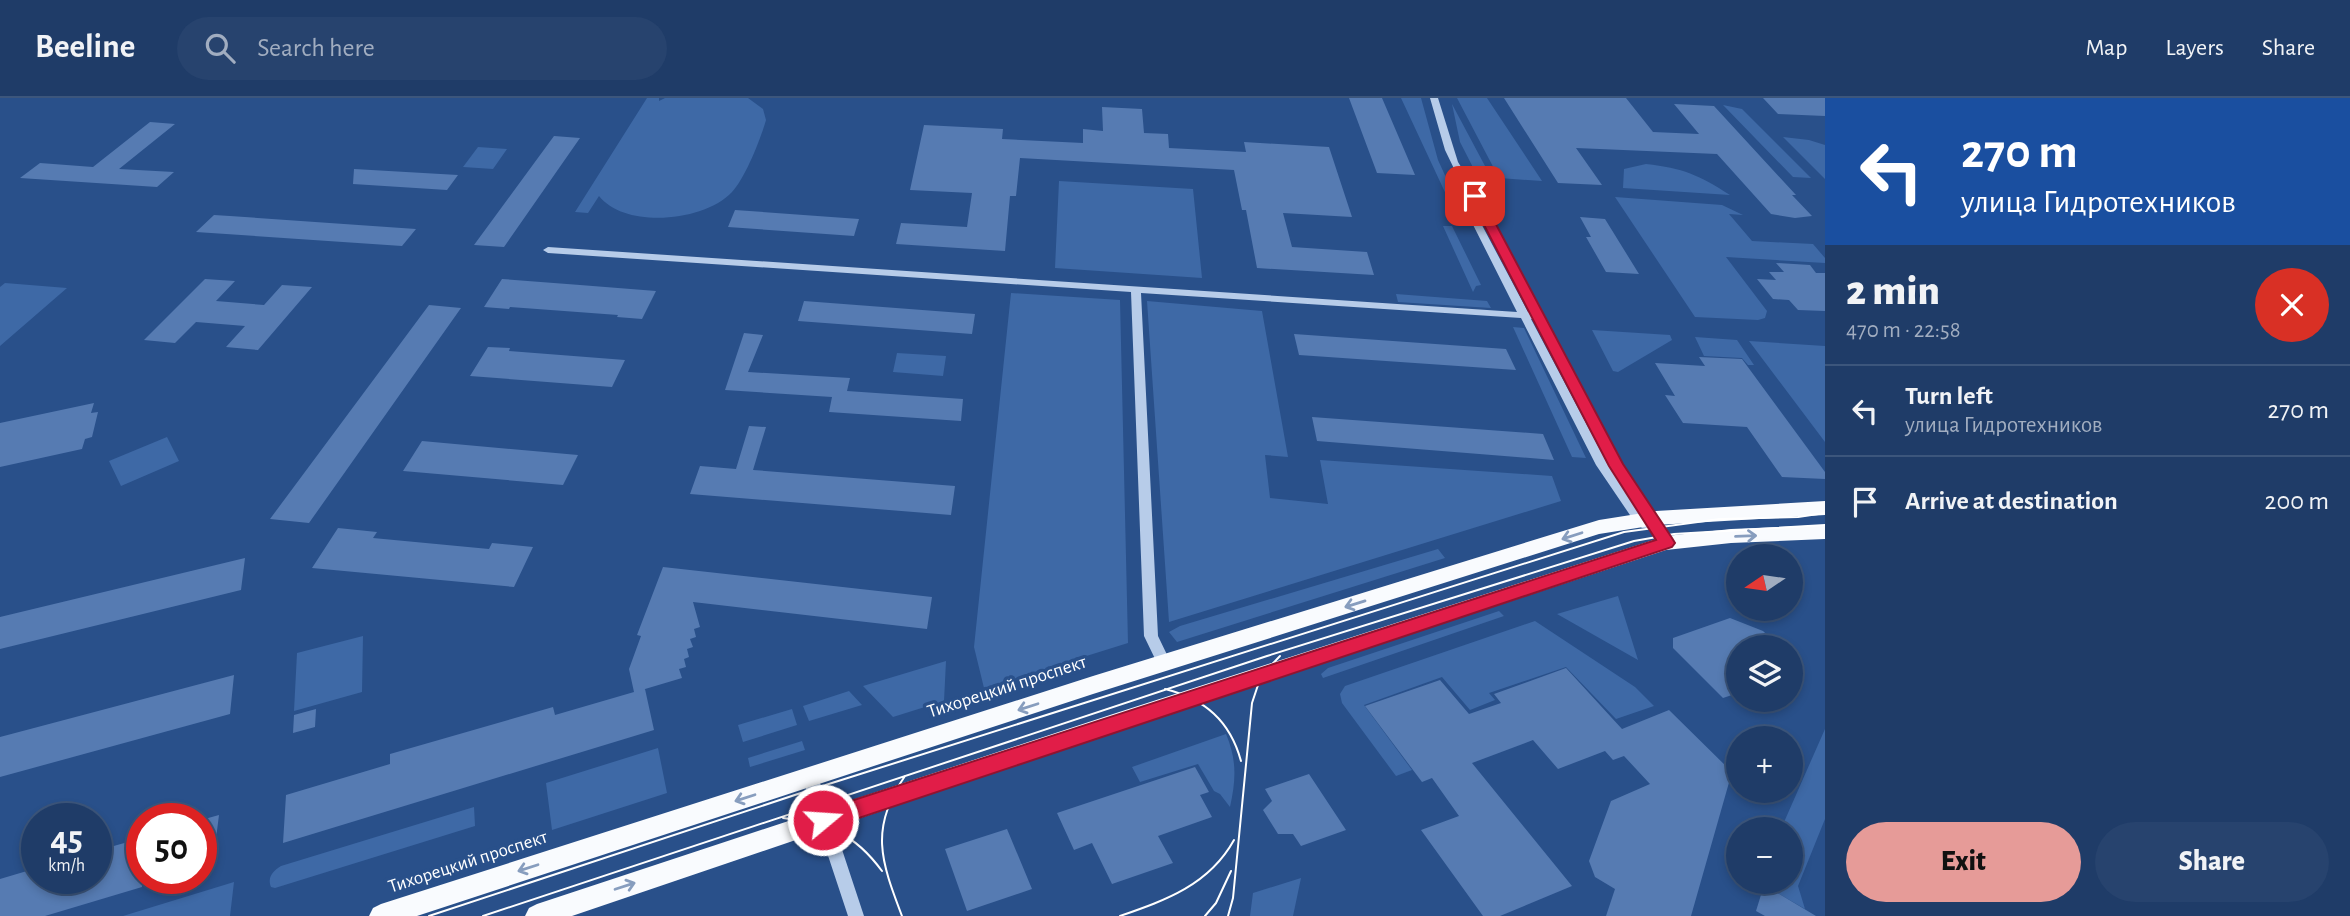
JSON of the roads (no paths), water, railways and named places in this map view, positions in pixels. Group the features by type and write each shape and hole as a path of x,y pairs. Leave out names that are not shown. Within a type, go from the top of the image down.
{"main road":[{"name":"Тихорецкий проспект","path":"381,916 1164,663 1599,527 1645,517 1792,512 1825,508"},
{"path":"537,916 1672,542 1825,532"}],"street":[{"path":"1434,98 1451,156 1464,182 1475,196 1602,465 1645,517 1672,542"},
{"path":"548,250 1530,316"},
{"path":"1136,289 1151,636 1164,663"},
{"path":"810,777 856,916"}],"tram line":[{"path":"429,916 813,789 1624,532 1720,519 1798,517 1825,513"},
{"path":"1166,689 1634,541 1674,534 1825,525"},
{"path":"1228,916 1233,898 1252,703 1261,676 1280,656"},
{"path":"905,776 1166,689"},
{"path":"1166,689 1192,699 1214,714 1230,734 1241,761"},
{"path":"483,916 905,776"},
{"path":"902,916 884,861 882,845 886,812 905,776"},
{"path":"783,818 814,823 839,832 861,848 882,871"},
{"path":"1120,916 1170,897 1199,880 1224,856 1234,840"},
{"path":"1205,916 1216,903 1231,871"}]}
